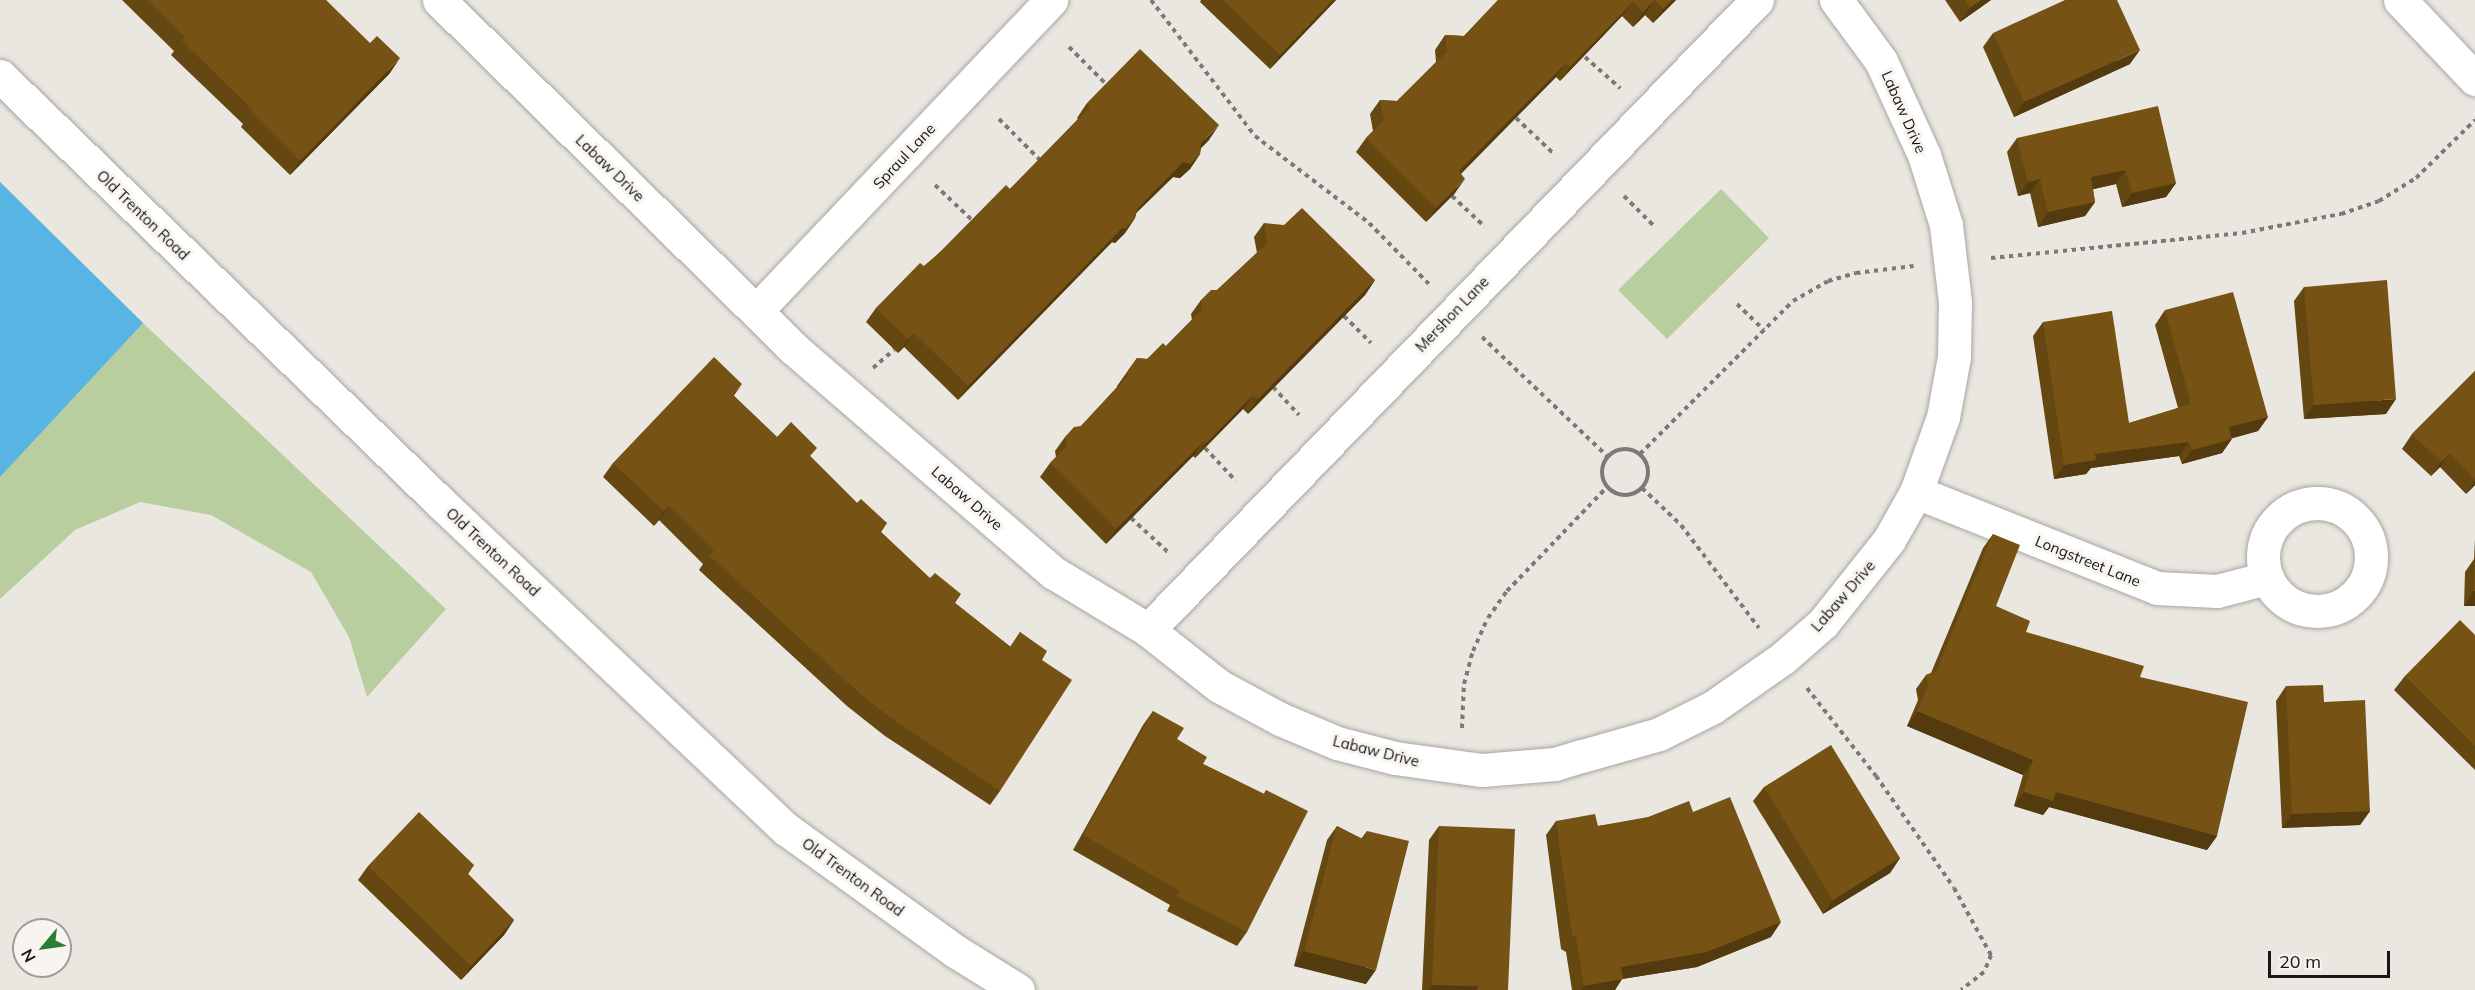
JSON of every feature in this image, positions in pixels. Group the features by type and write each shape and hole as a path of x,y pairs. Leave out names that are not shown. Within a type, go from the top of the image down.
{"street":[{"name":"Spraul Lane","path":"756,311 1051,0"},
{"name":"Mershon Lane","path":"1148,630 1757,0"},
{"name":"Labaw Drive","path":"448,3 803,356 1054,573 1148,630 1219,686 1280,719 1337,743 1395,758 1447,767 1482,770 1556,764 1659,734 1713,707 1783,658 1823,623 1854,588 1889,540 1916,492 1943,417 1954,357 1955,302 1946,225 1924,155 1881,61 1836,0"},
{"path":"2400,0 2475,79"},
{"name":"Old Trenton Road","path":"0,76 441,503 786,829 956,951 1018,990"},
{"name":"Longstreet Lane","path":"1916,492 2157,588 2217,591 2267,578"}],"path":[{"path":"1151,0 1254,136 1369,223 1429,284"},
{"path":"1069,47 1108,86"},
{"path":"1585,57 1620,88"},
{"path":"1516,118 1555,156"},
{"path":"999,119 1041,161"},
{"path":"1991,258 2242,233 2342,214 2379,201 2416,177 2475,120"},
{"path":"934,185 974,222"},
{"path":"1452,196 1485,228"},
{"path":"1624,196 1654,226"},
{"path":"1640,454 1792,301 1828,281 1856,273 1923,265"},
{"path":"1737,304 1764,330"},
{"path":"1344,316 1371,343"},
{"path":"1482,337 1607,456"},
{"path":"871,370 894,350"},
{"path":"1273,387 1299,415"},
{"path":"1205,448 1236,481"},
{"path":"1627,448 1640,454 1645,460 1648,474 1642,488 1628,495 1620,495 1607,487 1601,468 1607,456 1627,448"},
{"path":"1462,728 1464,684 1473,651 1488,618 1507,591 1607,487"},
{"path":"1642,488 1682,525 1762,633"},
{"path":"1131,518 1169,553"},
{"path":"1805,685 1876,776 1954,888 1991,955 1984,972 1961,990"}],"green space":[{"path":"0,182 143,323 446,609 367,697 349,637 311,572 211,515 140,502 75,530 0,599"},
{"path":"1721,189 1769,238 1667,339 1618,290"}],"water":[{"path":"0,182 143,323 0,477"}],"building":[{"path":"147,0 326,0 370,43 377,36 400,58 300,161 251,112 253,110 182,41 185,37"},
{"path":"1223,0 1333,0 1280,55"},
{"path":"1498,0 1655,0 1643,12 1633,2 1570,67 1566,63 1459,171 1465,179 1436,208 1366,138 1384,120 1380,100 1397,101 1447,52 1445,35 1464,36"},
{"path":"1655,0 1672,0 1663,9"},
{"path":"1965,0 1981,0 1970,8"},
{"path":"2065,0 2117,0 2140,50 2024,102 1993,33"},
{"path":"1140,49 1219,125 1201,143 1200,154 1190,164 1183,162 1138,208 1135,218 1125,229 1122,228 968,386 914,333 908,339 876,308 920,263 924,266 938,254 1006,185 1010,189 1090,107 1087,103"},
{"path":"2158,106 2176,183 2132,193 2126,170 2091,177 2095,202 2048,212 2040,179 2028,182 2017,138"},
{"path":"1302,208 1375,280 1258,399 1253,395 1116,529 1050,463 1067,446 1065,437 1074,427 1081,426 1128,376 1127,372 1137,358 1147,359 1163,343 1166,346 1202,309 1201,300 1211,290 1217,290 1267,243 1264,223 1284,225"},
{"path":"2387,280 2396,399 2314,405 2304,287"},
{"path":"2233,292 2268,417 2229,427 2232,439 2192,450 2189,442 2095,454 2096,460 2064,465 2043,322 2112,311 2129,423 2191,404 2165,310"},
{"path":"714,357 742,384 732,394 777,437 791,422 817,448 810,456 857,503 861,499 887,523 880,531 930,578 935,573 961,594 955,603 1011,647 1020,632 1047,651 1042,660 1072,680 1000,791 895,721 857,691 709,555 714,551 669,506 664,511 613,463"},
{"path":"2475,371 2475,479 2450,453 2441,462 2412,434"},
{"path":"1993,534 2020,545 1996,606 2030,621 2026,632 2144,666 2140,677 2248,702 2217,836 2056,792 2053,801 2024,792 2033,760 1917,711 1928,686 1926,675 1936,671"},
{"path":"2460,620 2475,635 2475,746 2405,676"},
{"path":"2323,685 2324,702 2365,700 2370,811 2292,814 2286,686"},
{"path":"1153,711 1184,728 1177,739 1207,757 1203,764 1264,794 1266,790 1308,811 1247,932 1177,896 1180,891 1083,835"},
{"path":"1831,745 1900,858 1833,900 1764,787"},
{"path":"1730,797 1781,922 1707,952 1621,967 1623,979 1584,986 1576,937 1572,935 1556,821 1595,814 1598,826 1648,817 1689,801 1693,812"},
{"path":"419,812 474,865 467,873 514,920 471,966 368,866"},
{"path":"1337,826 1365,840 1367,831 1409,841 1376,970 1304,951"},
{"path":"1439,826 1515,829 1508,990 1478,990 1478,986 1432,985"}]}
